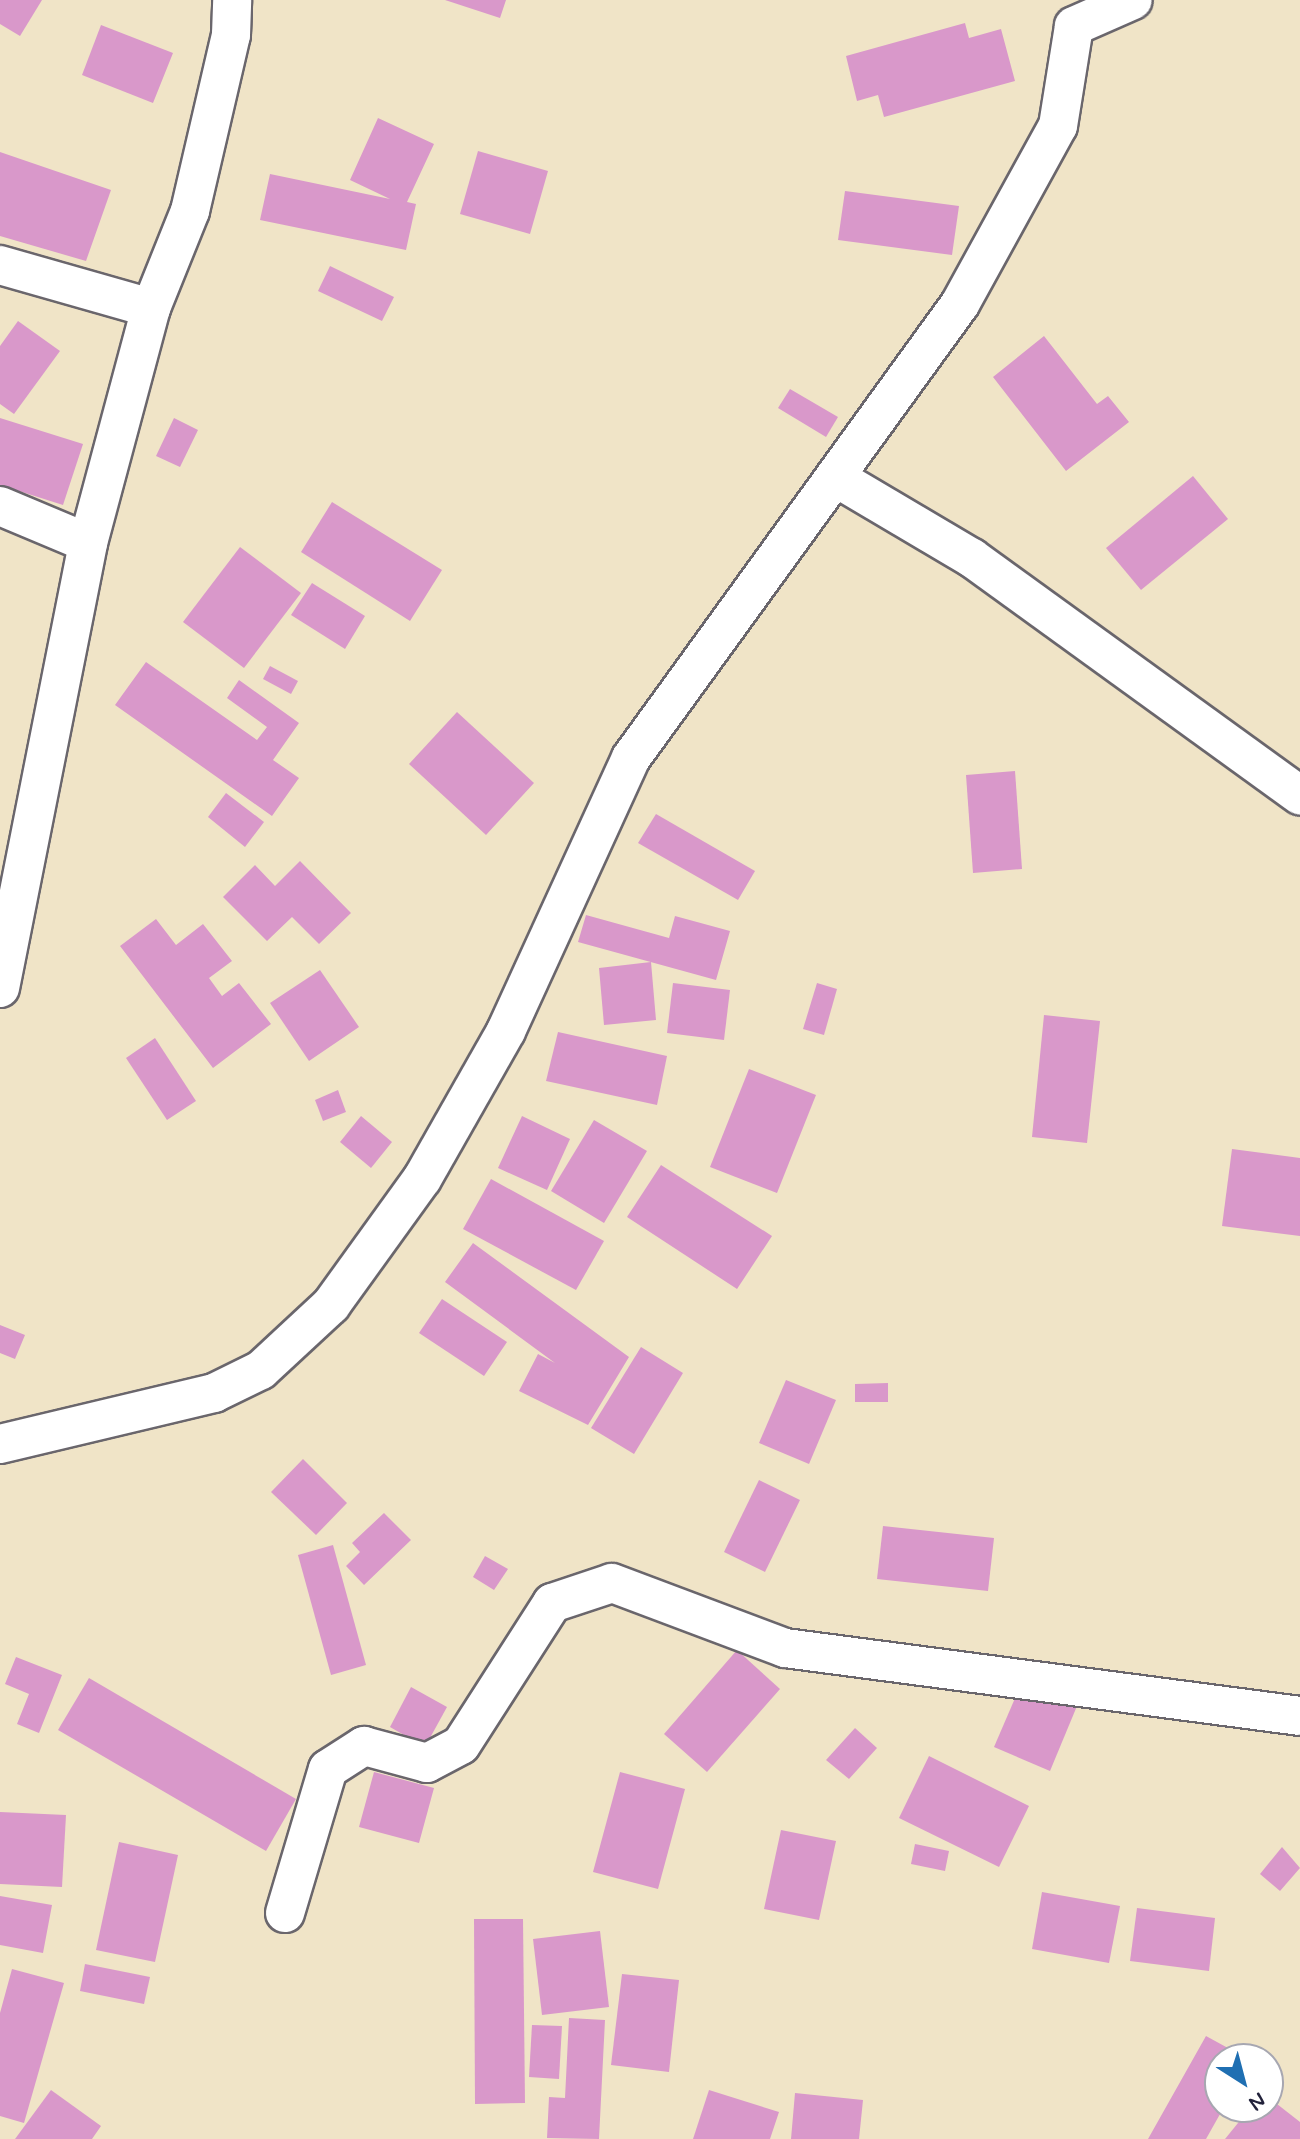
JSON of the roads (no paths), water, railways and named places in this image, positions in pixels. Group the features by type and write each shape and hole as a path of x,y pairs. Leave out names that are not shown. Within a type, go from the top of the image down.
{"street":[{"path":"0,988 88,543 151,308 190,211 232,0"},
{"path":"0,1444 214,1393 261,1370 331,1305 422,1179 506,1031 631,758 960,304 1058,126 1074,26 1133,0"},
{"path":"0,265 151,308"},
{"path":"835,477 972,558 1300,795"},
{"path":"0,506 88,543"},
{"path":"285,1913 328,1769 364,1746 427,1763 461,1745 552,1603 612,1583 785,1648 1300,1716"}]}
